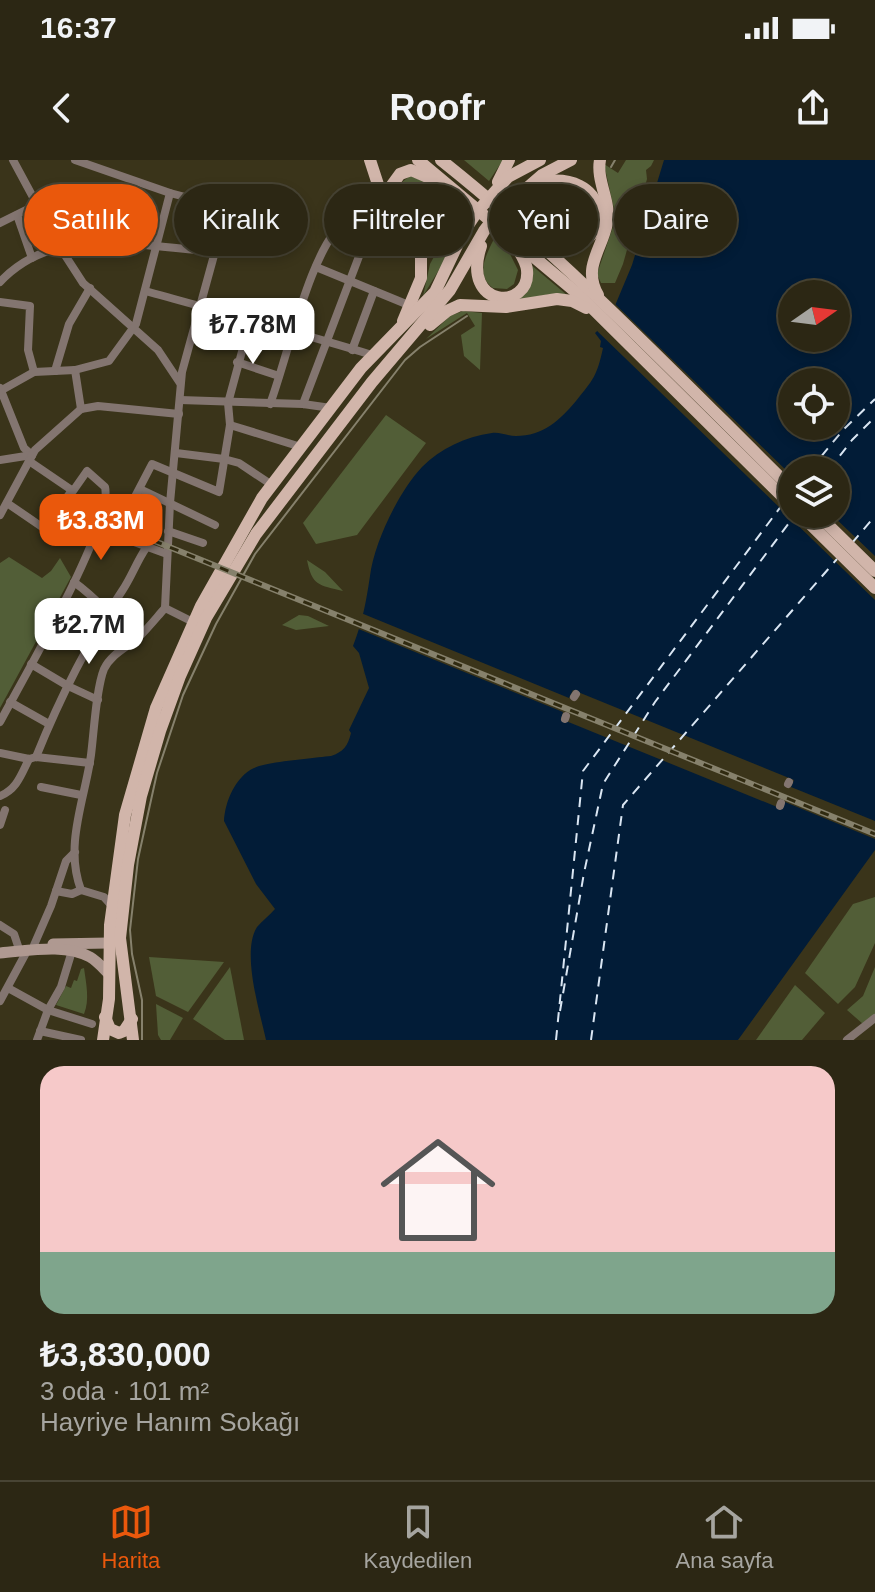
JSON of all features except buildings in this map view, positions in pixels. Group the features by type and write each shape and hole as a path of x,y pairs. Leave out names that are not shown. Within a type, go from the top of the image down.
{"main road":[{"path":"370,160 378,184"},
{"path":"418,160 447,184"},
{"path":"441,160 489,199"},
{"path":"454,160 475,187"},
{"path":"497,184 509,160"},
{"path":"500,184 540,160"},
{"path":"530,184 571,160"},
{"path":"600,160 607,224 590,274 600,309"},
{"path":"393,184 400,174 411,170 441,184"},
{"path":"530,184 555,180 577,184"},
{"path":"133,1040 120,938 119,887 125,815 148,732 170,672 218,572 272,485 372,355 435,292 463,233 489,197"},
{"path":"473,206 489,219"},
{"path":"473,215 477,212"},
{"path":"103,1040 112,906 154,750 180,676 206,618 265,522 372,382 404,348 450,290 489,225"},
{"path":"484,231 477,279 487,294 500,298 519,291 527,277 521,256"},
{"path":"397,332 421,278 420,256"},
{"path":"534,256 600,309 778,476"},
{"path":"549,256 778,492"},
{"path":"404,348 439,317 460,305 494,308 557,299 600,309"},
{"path":"814,528 875,588"},
{"path":"831,528 875,571"},
{"path":"108,943 125,970"},
{"path":"105,1017 110,1029 119,1033 132,1019"}],"street":[{"path":"13,160 25,184"},
{"path":"75,160 174,194"},
{"path":"158,242 170,193"},
{"path":"0,223 24,211"},
{"path":"17,215 32,258"},
{"path":"270,404 324,245"},
{"path":"0,282 10,272 38,256"},
{"path":"66,256 83,283 135,326 158,350 181,384"},
{"path":"72,490 31,458 24,448 1,389 34,372 75,370 109,361 135,326 154,256"},
{"path":"81,890 75,852 78,810 90,763 104,669 116,653 134,640 165,608 170,503 182,372 213,256"},
{"path":"303,404 359,256"},
{"path":"316,267 411,306"},
{"path":"55,371 69,324 90,288"},
{"path":"145,291 372,355"},
{"path":"352,350 374,291"},
{"path":"0,302 30,306 28,350 34,372"},
{"path":"167,554 115,535 152,464 219,492 230,425 228,403 250,322"},
{"path":"237,362 279,376"},
{"path":"75,370 81,409"},
{"path":"180,400 303,404 331,408"},
{"path":"0,515 31,458 51,433 81,409 98,406 179,414"},
{"path":"230,425 301,447"},
{"path":"176,453 239,463 272,485"},
{"path":"0,460 31,458"},
{"path":"0,722 74,582 91,545 107,492 103,484 87,471 45,529 7,503"},
{"path":"140,489 215,525"},
{"path":"168,531 203,543"},
{"path":"0,796 17,785 107,611 123,590 146,548"},
{"path":"74,582 120,621 134,640"},
{"path":"165,608 193,622"},
{"path":"54,620 86,635"},
{"path":"31,664 98,700"},
{"path":"10,702 49,724"},
{"path":"0,753 90,763"},
{"path":"41,787 81,795"},
{"path":"0,825 5,810"},
{"path":"1,998 56,891 66,861 75,852"},
{"path":"56,891 72,894 81,890 104,897 112,906"},
{"path":"0,925 26,947 72,951 90,957 109,974"},
{"path":"0,950 108,943"},
{"path":"72,951 61,987 38,1035 81,1040"},
{"path":"8,988 48,1010 92,1024"},
{"path":"847,1040 875,1018"}],"green space":[{"path":"464,160 503,160 489,181"},
{"path":"626,160 654,160 646,170 646,184 614,184 614,209 604,164 618,173"},
{"path":"410,176 428,184 399,184"},
{"path":"614,224 614,256 625,256 623,264 615,283 601,283 597,274"},
{"path":"488,252 489,256 511,256 518,270 514,284 507,289 493,288 484,277"},
{"path":"434,256 446,256 423,296"},
{"path":"530,264 567,295 551,294 513,301"},
{"path":"463,311 482,313 480,370 464,356 461,335 475,326 467,313 426,339 450,316"},
{"path":"386,415 426,443 357,535 316,544 303,523"},
{"path":"9,557 42,578 60,558 71,577 0,708 0,563"},
{"path":"307,560 325,572 343,591 314,580"},
{"path":"299,615 329,626 296,630 282,625"},
{"path":"875,897 875,943 855,987 838,1004 805,973 853,904"},
{"path":"149,957 224,962 188,1012 156,996"},
{"path":"230,967 244,1040 225,1040 193,1019"},
{"path":"875,967 875,1015 863,1024 847,1010 863,996"},
{"path":"84,968 87,997 84,1014 56,1005 66,986 71,988"},
{"path":"795,985 825,1013 802,1040 756,1040"},
{"path":"156,1004 183,1018 170,1040 161,1040 158,1035"}],"water":[{"path":"664,160 875,160 875,850 738,1040 266,1040 253,982 251,951 257,927 275,909 256,884 224,821 232,791 241,777 254,768 331,756 344,748 369,688 359,653 353,646 364,611 372,563 396,503 422,467 445,449 472,437 492,433 516,436 535,433 564,414 587,388 596,372 603,348 595,333 609,320 635,256 737,256 737,184 657,184"}],"pier":[{"path":"613,302 778,462 778,506 594,328"},
{"path":"801,528 846,528 875,556 875,600"},
{"path":"361,613 569,698 573,690 794,780 791,787 875,821 875,839 785,802 782,809 561,719 563,712 356,628"}],"ferry route":[{"path":"822,456 875,399"},
{"path":"840,456 875,417"},
{"path":"556,1040 583,771 778,510"},
{"path":"852,543 875,516"},
{"path":"560,1011 603,784 655,702 785,528"},
{"path":"591,1040 623,805 837,559"}],"tram line":[{"path":"611,167 615,160"},
{"path":"142,1040 142,1000 130,930 138,859 157,773 183,695 216,624 255,554 405,360 467,316"}],"railway":[{"path":"120,527 875,834"}]}
